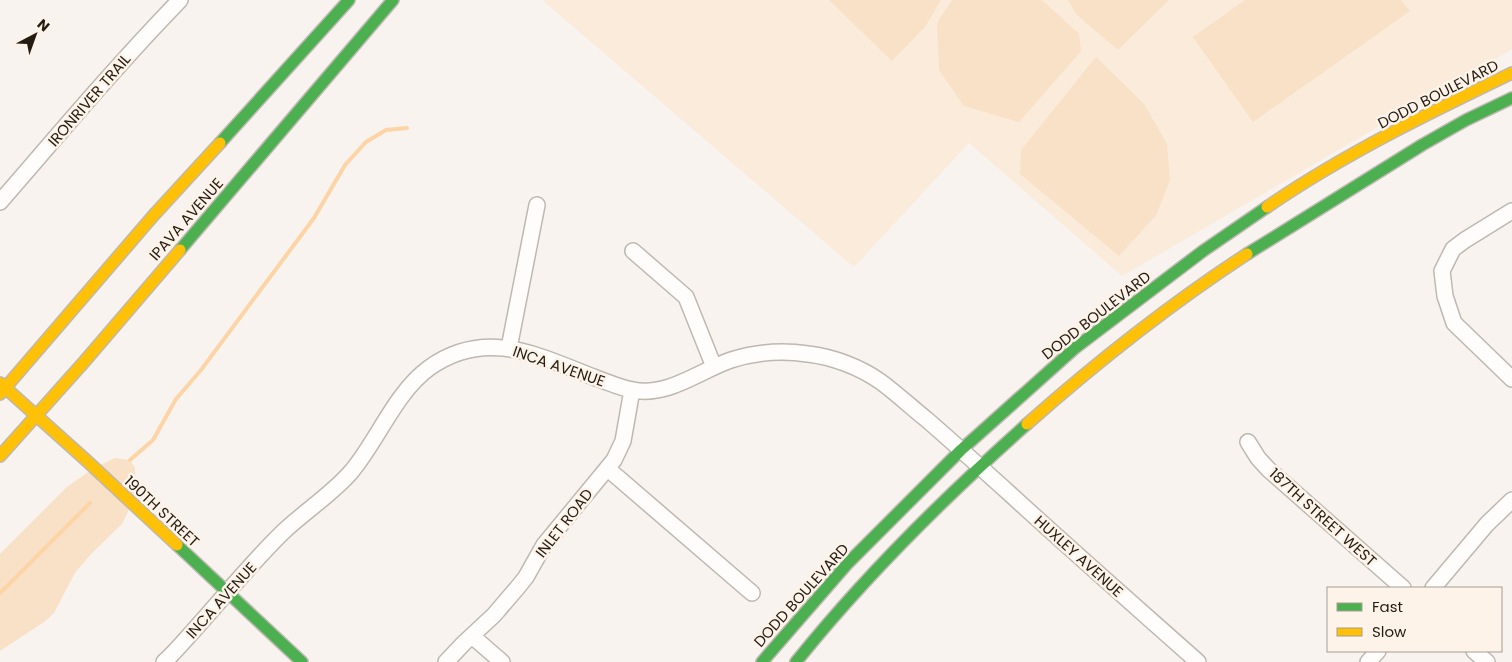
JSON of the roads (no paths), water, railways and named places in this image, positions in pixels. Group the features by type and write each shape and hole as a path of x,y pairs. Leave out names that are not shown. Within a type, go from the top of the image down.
{"main road":[{"name":"IPAVA AVENUE","path":"2,388 153,216 349,0"},
{"name":"IPAVA AVENUE","path":"0,456 84,362 393,0"},
{"name":"DODD BOULEVARD","path":"762,662 779,640 848,563 961,450 1075,348 1204,250 1290,191 1359,150 1439,108 1512,73"},
{"path":"796,662 886,560 1000,447 1077,380 1134,334 1203,283 1283,230 1455,126 1512,98"},
{"name":"190TH STREET","path":"2,388 36,415 302,662"}],"street":[{"name":"IRONRIVER TRAIL","path":"0,202 86,102 180,0"},
{"path":"509,348 537,205"},
{"path":"1512,211 1453,249 1442,271 1445,296 1454,323 1512,379"},
{"path":"633,251 686,297 714,366"},
{"name":"INCA AVENUE","path":"164,662 283,532 348,476 414,382 443,360 462,352 478,348 509,348 534,354 619,387 632,390 655,391 666,388 714,366 757,354 781,352 832,358 878,380 961,450"},
{"name":"INLET ROAD","path":"446,662 494,615 518,587 548,539 614,460 623,441 632,390"},
{"name":"187TH STREET WEST","path":"1248,442 1258,458 1268,468 1402,587"},
{"name":"HUXLEY AVENUE","path":"961,450 1198,662"},
{"path":"608,468 752,593"},
{"path":"1434,587 1487,524 1512,500"},
{"path":"472,636 502,662"},
{"path":"1368,662 1377,652"},
{"path":"1475,652 1487,662"}],"waterway":[{"path":"130,460 153,440 176,399 201,370 314,218 345,165 366,142 386,130 407,128"},
{"path":"0,593 90,503"}]}
